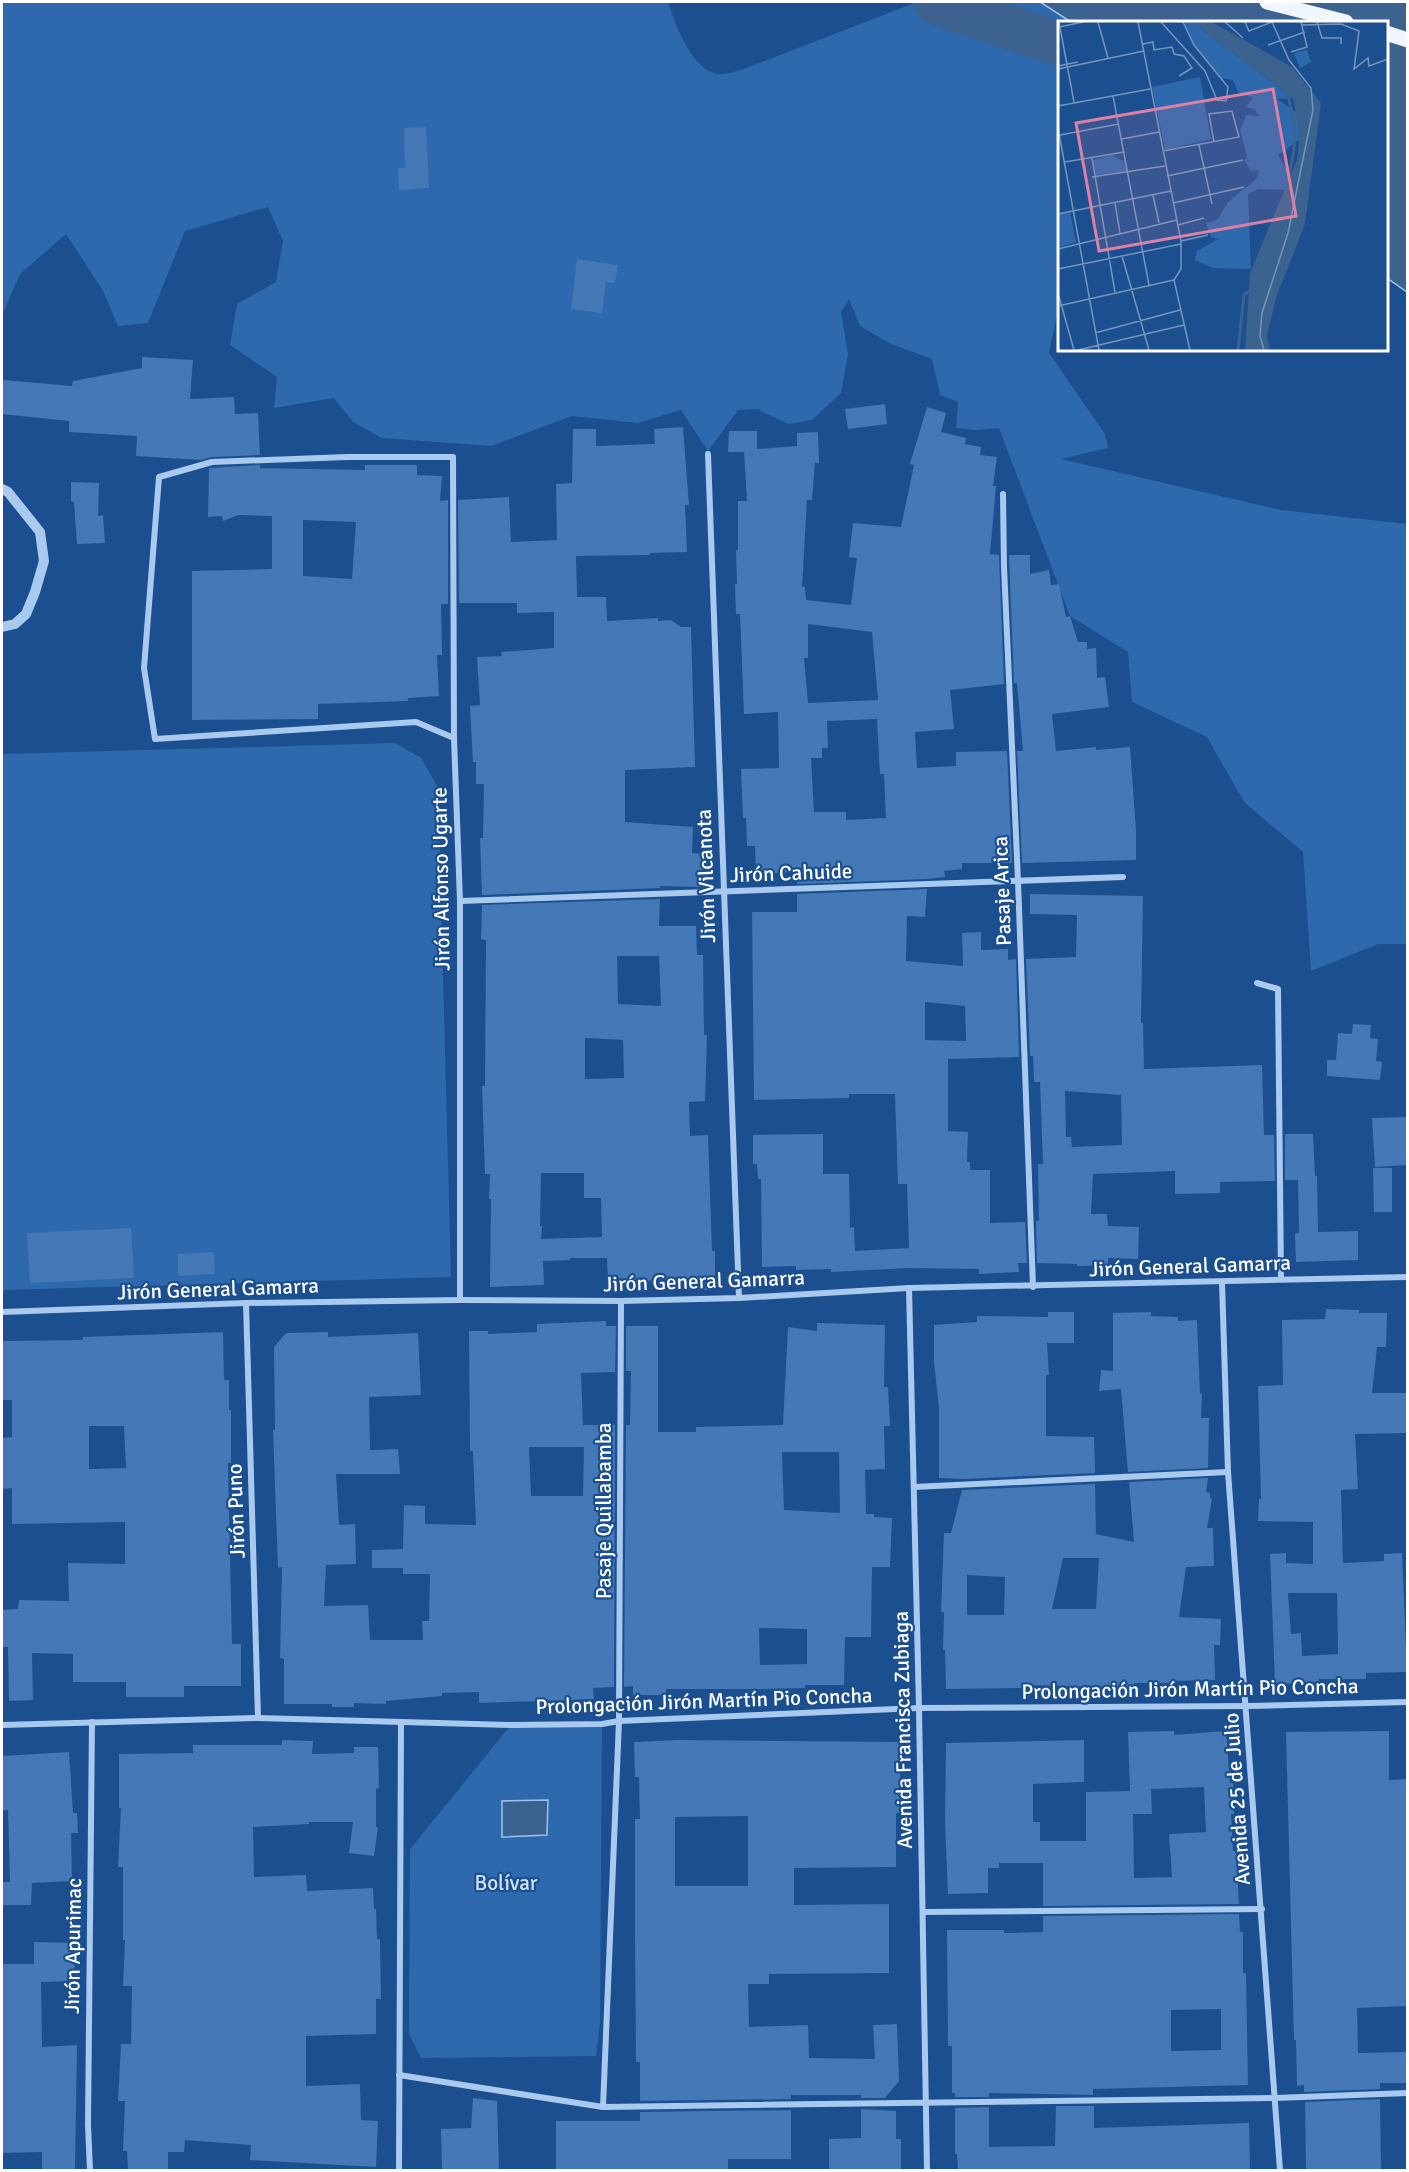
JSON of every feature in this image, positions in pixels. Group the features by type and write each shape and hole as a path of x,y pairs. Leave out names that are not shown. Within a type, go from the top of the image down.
{"main road":[{"path":"1267,2 1342,21"},
{"path":"1388,34 1407,40"}],"street":[{"name":"Jirón Vilcanota","path":"708,454 739,1298"},
{"name":"Jirón Alfonso Ugarte","path":"454,738 416,722 155,739 144,668 159,477 212,462 347,457 453,457 454,738 460,900 460,1300"},
{"path":"2,489 8,492 40,532 44,561 26,614 15,624 2,627"},
{"name":"Pasaje Arica","path":"1004,494 1004,567 1033,1287"},
{"name":"Jirón Cahuide","path":"460,900 1123,877"},
{"path":"1257,983 1278,989 1281,1279"},
{"name":"Jirón General Gamarra","path":"2,1312 246,1303 460,1300 621,1301 739,1298 909,1288 1407,1277"},
{"name":"Avenida 25 de Julio","path":"1222,1282 1228,1472 1280,2170"},
{"name":"Avenida Francisca Zubiaga","path":"909,1288 927,2170"},
{"name":"Pasaje Quillabamba","path":"603,2108 619,1721 621,1301"},
{"name":"Jirón Puno","path":"246,1303 258,1718"},
{"path":"914,1487 1228,1472"},
{"name":"Prolongación Jirón Martín Pio Concha","path":"2,1725 258,1718 522,1725 602,1724 619,1721 919,1708 1247,1706 1407,1702"},
{"name":"Jirón Apurimac","path":"90,2170 88,2113 92,1722"},
{"path":"399,2170 401,1722"},
{"path":"923,1912 1262,1909"},
{"path":"399,2075 603,2108 1275,2098 1407,2093"}],"green space":[{"path":"2,2 668,2 680,34 694,57 711,72 721,74 744,69 917,2 1040,2 1069,21 1058,21 1058,310 1049,353 1105,434 1108,448 1061,459 1281,510 1407,524 1407,944 1378,944 1311,971 1303,852 1244,802 1207,737 1132,702 1128,652 1070,616 999,428 975,430 956,428 958,402 940,395 932,359 891,344 860,326 849,299 841,312 848,354 841,393 812,420 788,424 757,409 738,410 708,451 681,410 638,423 572,416 491,446 382,438 353,422 334,398 274,408 277,377 230,345 237,304 276,282 283,241 268,207 185,231 148,323 118,326 103,291 66,234 20,274 2,315"},
{"path":"395,743 421,758 438,787 451,1277 2,1290 2,754"},
{"name":"Bolívar","path":"602,1724 600,2022 596,2056 421,2058 409,2034 410,1849 511,1725"}],"shaded area":[{"path":"1040,2 1407,2 1407,292 1388,279 1388,21 1069,21"},
{"path":"548,1800 547,1835 502,1837 502,1801"}],"building":[{"path":"426,127 429,188 399,190 398,168 405,168 404,128"},
{"path":"577,259 618,265 615,283 606,282 602,313 571,309"},
{"path":"142,357 193,360 190,399 234,397 235,414 258,413 260,455 212,457 201,460 136,456 137,436 69,432 69,421 2,414 3,380 72,386 73,381 142,368"},
{"path":"885,404 887,424 848,429 845,409"},
{"path":"927,407 946,413 941,432 966,438 965,444 981,447 980,455 997,457 993,486 996,486 990,554 999,555 1004,684 950,690 954,729 915,732 917,768 956,766 956,752 1007,751 1012,863 962,863 962,869 944,871 945,877 927,879 797,884 796,872 756,874 755,846 747,846 746,818 743,818 741,769 779,768 778,712 744,714 740,614 736,614 735,584 737,584 738,501 747,501 744,452 728,452 729,431 757,431 757,449 797,446 797,433 818,432 819,463 815,463 812,500 807,500 802,587 805,587 806,600 851,605 857,558 849,557 853,523 901,527 914,465 910,464","holes":["808,624 872,632 878,700 808,703 804,658 808,658","877,719 880,774 884,774 886,818 846,820 846,812 814,812 811,758 822,758 822,748 828,748 827,721"]},
{"path":"683,427 689,505 685,505 687,552 576,556 577,597 606,597 607,621 658,618 658,621 671,620 681,627 691,627 695,767 625,770 625,822 693,827 692,853 704,854 702,887 660,886 660,888 482,895 480,838 483,838 484,784 476,784 470,706 480,705 477,657 502,656 501,652 554,648 554,612 517,613 517,603 459,603 458,500 509,497 511,542 557,540 556,484 572,483 573,429 596,429 596,446 655,444 654,429"},
{"path":"260,465 260,468 365,470 365,465 417,465 417,475 442,476 440,501 448,500 448,604 441,604 442,655 437,655 439,696 408,698 408,701 318,704 318,719 192,720 192,571 272,569 272,516 238,515 223,521 222,516 208,517 209,468","holes":["303,520 356,522 352,579 303,576"]},
{"path":"71,482 99,483 98,516 103,515 105,543 77,544 74,502 71,501"},
{"path":"1009,555 1030,555 1030,574 1049,570 1051,585 1059,584 1066,617 1070,616 1078,642 1087,642 1087,649 1096,648 1097,678 1105,677 1109,707 1052,714 1056,751 1096,747 1096,750 1130,747 1136,860 1022,863 1017,751 1023,751 1017,683 1014,683"},
{"path":"927,889 925,917 907,916 906,961 963,966 962,933 981,932 981,950 1008,949 1008,960 1016,959 1019,1057 948,1059 948,1131 968,1132 967,1162 970,1162 970,1170 990,1170 990,1223 1025,1222 1027,1263 1018,1263 1019,1272 979,1274 979,1269 908,1268 831,1272 831,1269 796,1270 796,1266 762,1267 761,1179 758,1179 757,1164 753,1164 753,1135 823,1134 823,1174 849,1174 850,1228 854,1227 855,1251 909,1248 907,1184 898,1184 895,1094 849,1094 849,1098 754,1100 752,912 797,912 797,894","holes":["925,1002 965,1006 966,1041 925,1040"]},
{"path":"1030,894 1143,896 1141,1023 1143,1023 1144,1069 1262,1065 1264,1135 1274,1135 1275,1181 1220,1182 1220,1193 1175,1194 1175,1171 1093,1174 1091,1214 1107,1214 1108,1226 1139,1227 1138,1259 1108,1258 1108,1265 1077,1266 1077,1264 1037,1263 1038,1164 1043,1164 1040,1082 1034,1082 1033,1056 1030,1056 1026,959 1076,957 1077,915 1030,914","holes":["1065,1091 1121,1095 1122,1145 1072,1147 1071,1137 1066,1137"]},
{"path":"660,899 659,926 696,926 697,955 703,955 704,1035 707,1035 705,1101 689,1102 690,1136 708,1135 715,1290 671,1290 671,1280 608,1282 607,1258 543,1261 544,1285 490,1287 491,1199 489,1199 490,1174 485,1174 482,1086 485,1086 486,940 481,939 482,905","holes":["617,956 659,956 661,1006 618,1004","585,1038 623,1040 624,1078 585,1079","541,1173 584,1173 584,1198 601,1198 602,1237 541,1239 542,1226 540,1226"]},
{"path":"1353,1024 1371,1025 1370,1038 1378,1039 1376,1061 1382,1062 1380,1080 1327,1076 1327,1060 1336,1060 1338,1033 1352,1034"},
{"path":"1407,1117 1407,1165 1375,1167 1372,1118"},
{"path":"1285,1134 1313,1134 1315,1176 1317,1176 1318,1232 1358,1231 1358,1260 1296,1262 1295,1233 1299,1233 1298,1180 1285,1180"},
{"path":"1373,1168 1392,1168 1392,1212 1374,1212"},
{"path":"131,1228 134,1278 30,1283 27,1233"},
{"path":"214,1252 215,1274 178,1276 178,1254"},
{"path":"1326,1309 1359,1310 1359,1313 1387,1313 1386,1347 1377,1347 1372,1393 1407,1393 1407,1433 1355,1434 1358,1489 1341,1490 1343,1563 1384,1561 1384,1554 1402,1553 1407,1672 1366,1673 1366,1679 1319,1679 1319,1682 1275,1684 1270,1554 1286,1553 1286,1563 1313,1564 1313,1522 1258,1521 1259,1499 1261,1499 1258,1386 1283,1385 1282,1320 1325,1319","holes":["1288,1593 1337,1593 1338,1654 1302,1656 1301,1633 1291,1634"]},
{"path":"1048,1312 1074,1312 1074,1343 1047,1343 1049,1375 1046,1375 1046,1436 1094,1437 1095,1473 964,1479 939,1478 939,1409 934,1361 934,1325 977,1322 977,1316 1048,1317"},
{"path":"1151,1312 1151,1316 1178,1317 1178,1321 1197,1320 1200,1393 1202,1394 1201,1418 1209,1418 1208,1468 1128,1472 1121,1389 1099,1391 1101,1370 1113,1371 1113,1313"},
{"path":"606,1321 606,1326 616,1326 615,1372 581,1373 583,1425 615,1425 614,1687 593,1688 594,1699 479,1703 479,1692 442,1693 442,1696 386,1701 386,1704 354,1703 354,1707 332,1707 332,1704 284,1704 284,1659 280,1658 282,1567 278,1568 273,1430 275,1430 274,1347 286,1333 328,1332 328,1337 418,1333 421,1395 369,1397 370,1450 398,1449 400,1474 336,1474 339,1525 355,1524 356,1564 326,1565 324,1606 368,1605 370,1640 423,1640 422,1621 429,1621 430,1574 403,1574 403,1568 372,1568 372,1550 403,1549 404,1505 425,1506 425,1524 476,1525 473,1451 470,1451 469,1331 488,1331 488,1334 537,1332 537,1324","holes":["529,1447 584,1447 583,1496 531,1496"]},
{"path":"817,1323 885,1325 884,1387 888,1387 890,1426 884,1426 885,1469 865,1470 866,1514 892,1518 890,1567 872,1567 871,1637 845,1637 844,1685 805,1685 805,1688 666,1689 666,1695 633,1695 633,1686 624,1687 626,1425 630,1425 631,1371 626,1371 626,1326 658,1326 658,1432 696,1432 696,1427 783,1425 788,1327 817,1331","holes":["782,1452 839,1452 840,1513 784,1510","759,1628 807,1629 807,1664 760,1665"]},
{"path":"223,1332 224,1380 229,1380 229,1410 231,1410 231,1463 228,1463 232,1644 241,1644 241,1686 184,1686 184,1697 126,1697 126,1682 73,1682 73,1654 32,1653 33,1700 9,1701 8,1647 2,1647 2,1610 18,1609 19,1600 69,1601 68,1563 125,1564 125,1522 12,1524 12,1488 2,1489 2,1438 12,1437 12,1400 2,1400 2,1341 83,1340 83,1337","holes":["89,1426 124,1426 126,1468 89,1469"]},
{"path":"1208,1478 1206,1492 1210,1493 1212,1499 1207,1528 1213,1528 1214,1566 1186,1567 1179,1617 1221,1619 1220,1645 1214,1645 1215,1680 1134,1683 1134,1688 1025,1685 1025,1688 946,1689 945,1650 943,1650 944,1612 941,1612 944,1533 951,1533 962,1490 1095,1484 1096,1534 1134,1542 1129,1482","holes":["1063,1558 1099,1558 1096,1609 1052,1609","967,1575 1005,1577 1004,1615 967,1615"]},
{"path":"1174,1731 1174,1735 1226,1731 1230,1783 1233,1783 1234,1814 1231,1814 1239,1904 1043,1906 1043,1863 999,1863 999,1868 988,1868 988,1893 948,1894 945,1823 946,1743 1084,1740 1084,1782 1033,1784 1033,1822 1040,1822 1040,1841 1086,1841 1086,1792 1130,1791 1128,1732","holes":["1204,1787 1206,1832 1169,1834 1172,1877 1134,1878 1133,1814 1152,1814 1151,1789"]},
{"path":"1389,1731 1389,1780 1407,1779 1407,2006 1357,2008 1358,2053 1407,2052 1407,2083 1380,2083 1380,2089 1304,2092 1304,2085 1297,2086 1296,2040 1294,2040 1286,1732"},
{"path":"282,1740 313,1741 312,1754 354,1753 354,1747 378,1747 379,1788 376,1789 376,1827 378,1827 374,1856 349,1853 353,1822 309,1822 309,1824 253,1827 254,1877 306,1875 307,1891 373,1888 377,1939 380,1939 381,1999 376,1999 376,2034 306,2036 306,2086 360,2084 361,2120 378,2121 376,2167 250,2160 251,2145 185,2140 184,2152 168,2152 168,2170 128,2170 127,2151 123,2151 125,2101 118,2101 121,2044 131,2044 132,1986 123,1986 125,1940 123,1940 123,1867 118,1867 121,1808 119,1808 119,1754 193,1753 193,1745 282,1745"},
{"path":"678,1740 900,1742 900,1813 896,1813 896,1867 794,1868 794,1905 889,1904 889,1973 769,1974 769,1984 748,1984 749,2027 808,2025 809,2058 875,2059 873,2025 897,2024 899,2081 885,2098 861,2098 861,2095 791,2095 791,2099 640,2101 640,2062 636,2062 635,1819 640,1819 639,1777 635,1777 634,1742","holes":["748,1816 748,1886 675,1886 675,1817"]},
{"path":"69,1752 73,1813 77,1813 78,1833 71,1833 72,1881 32,1883 31,1905 2,1905 2,1882 10,1882 8,1810 2,1810 2,1756"},
{"path":"1239,1914 1240,1932 1243,1932 1243,1973 1246,1973 1248,2085 1093,2089 1093,2095 989,2093 989,2097 955,2097 955,2093 952,2093 952,2046 948,2046 947,1930 1004,1930 1004,1933 1043,1932 1043,1916","holes":["1221,2009 1221,2050 1171,2051 1171,2010"]},
{"path":"34,1942 74,1943 75,1981 41,1982 42,2047 77,2045 75,2170 42,2170 42,2152 2,2153 2,1964 34,1964"},
{"path":"473,2098 497,2101 499,2170 442,2170 441,2129 471,2128"},
{"path":"1380,2099 1381,2170 1306,2170 1305,2102"},
{"path":"1056,2106 1094,2106 1094,2128 1249,2123 1250,2170 958,2170 957,2154 955,2154 955,2108 989,2107 989,2147 1055,2146"},
{"path":"861,2109 896,2111 896,2139 901,2139 901,2170 829,2170 829,2139 861,2138"},
{"path":"791,2110 791,2159 728,2159 728,2170 556,2170 556,2121 640,2121 640,2112"}],"waterway":[{"path":"936,2 1058,43"}]}
